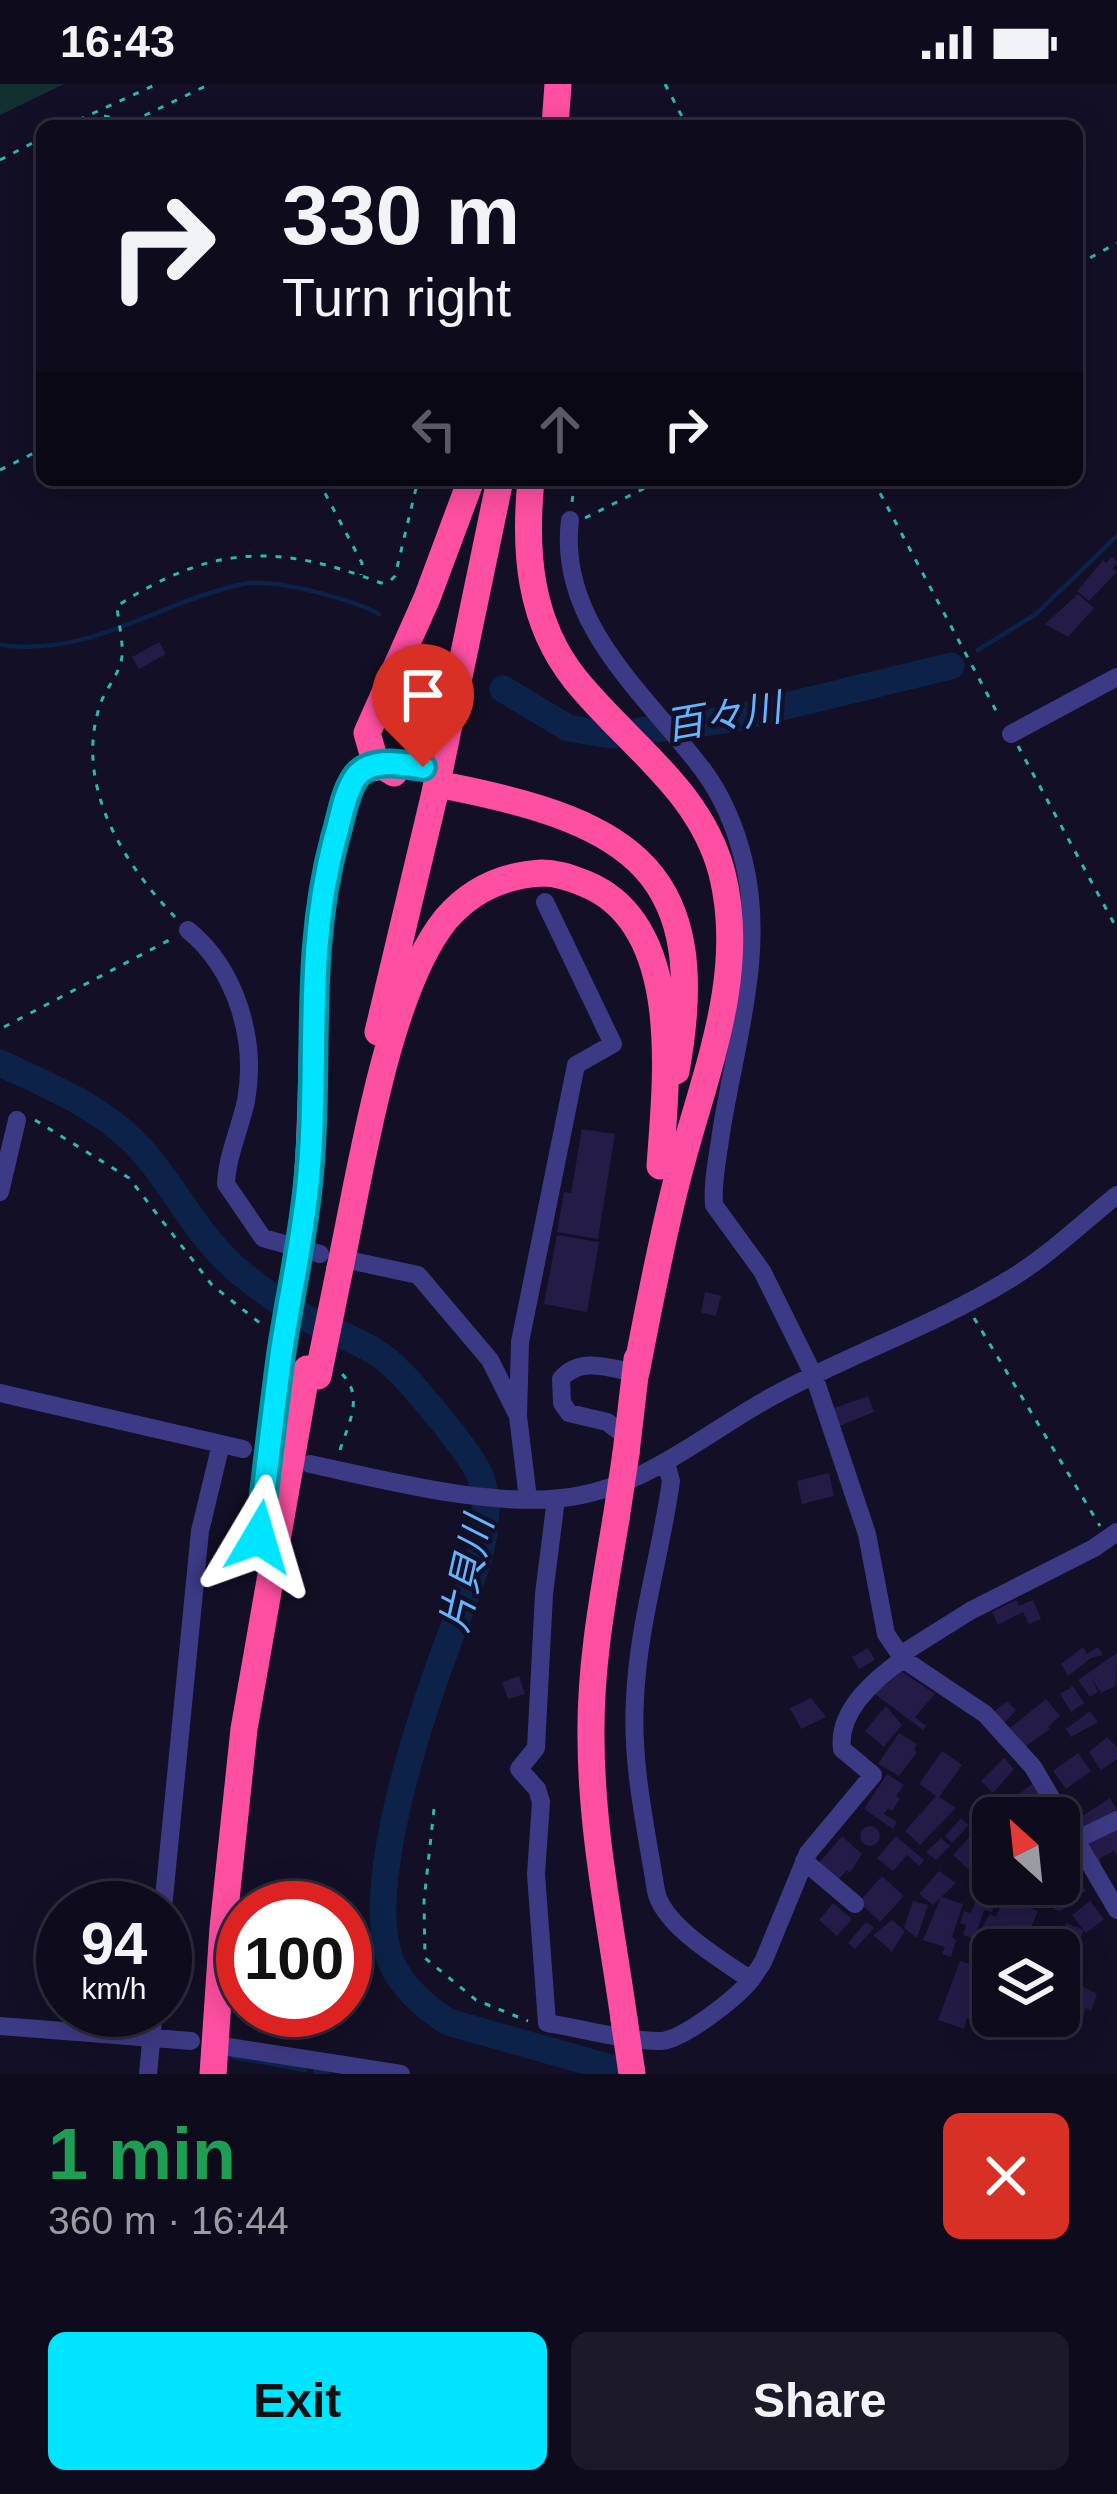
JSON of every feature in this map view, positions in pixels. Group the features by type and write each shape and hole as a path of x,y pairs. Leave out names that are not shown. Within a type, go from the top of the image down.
{"highway":[{"path":"555,120 558,84"},
{"path":"380,765 370,752 367,733 427,598 469,486"},
{"path":"244,1729 318,1369 328,1257 499,486"},
{"path":"531,486 527,552 541,617 573,676 676,785 705,828 730,911 730,966 720,1025 669,1170"},
{"path":"328,1257 311,1144 312,984 320,907 352,782 368,766 422,774"},
{"path":"453,780 562,799 616,824 659,863 685,904 699,951 701,997 669,1170 593,1661 590,1737 596,1821 632,2074"},
{"path":"213,2074 278,1342 328,1257 407,994 445,921 462,902 500,880 551,873 614,899 639,929 656,974 663,1024 669,1170"}],"street":[{"path":"570,520 570,560 579,601 596,635 714,788 735,831 748,880 749,977 712,1201 762,1271 814,1376 867,1534 886,1634 902,1657 985,1714 1033,1767 1052,1797"},
{"path":"1011,734 1117,677"},
{"path":"524,1499 518,1417 520,1342 577,1065 613,1044 545,902"},
{"path":"188,930 230,985 245,1029 250,1075 226,1184 263,1238 418,1275 490,1360 518,1417"},
{"path":"0,1192 17,1120"},
{"path":"299,1469 334,1469 524,1499 556,1498 620,1485 666,1463 773,1395 1024,1269 1117,1195"},
{"path":"626,1445 607,1422 568,1413 562,1403 561,1379 574,1366 584,1365 636,1373"},
{"path":"0,1393 243,1449"},
{"path":"166,1881 200,1531 208,1482 221,1444"},
{"path":"666,1463 671,1473 668,1500 642,1632 635,1697 638,1776 656,1891 663,1908 688,1934 751,1980"},
{"path":"556,1498 544,1594 536,1748 519,1769 541,1802 536,1874 548,2023 662,2042 681,2034 751,1980 805,1862 873,1775 842,1750 841,1735 864,1689 970,1611 1112,1535"},
{"path":"1080,1838 1117,1820"},
{"path":"1080,1844 1093,1875 1117,1910"},
{"path":"805,1862 855,1904"},
{"path":"0,2026 36,2028"},
{"path":"148,2074 151,2037"},
{"path":"159,2037 191,2041"},
{"path":"229,2047 401,2074"}],"path":[{"path":"78,120 157,84"},
{"path":"140,120 209,84"},
{"path":"665,84 684,120"},
{"path":"104,116 118,120"},
{"path":"0,160 36,141"},
{"path":"1083,262 1117,243"},
{"path":"0,470 36,452"},
{"path":"321,486 362,563 361,575"},
{"path":"4,1027 188,930 131,864 97,787 94,729 100,702 122,661 117,606 174,573 224,558 280,556 389,582 395,576 417,486"},
{"path":"574,486 570,520 584,519 650,486"},
{"path":"876,486 990,703 1117,929"},
{"path":"17,1120 27,1115 128,1178 212,1285 278,1342"},
{"path":"964,1302 1112,1535"},
{"path":"318,1369 352,1384 356,1394 334,1469"},
{"path":"434,1809 424,1901 425,1958 476,2000 531,2022 548,2023"}],"green space":[{"path":"0,84 64,84 0,115"}],"building":[{"path":"1112,557 1117,572 1089,601 1077,591 1103,560 1106,563"},
{"path":"1078,594 1094,608 1068,637 1045,624"},
{"path":"159,642 166,654 139,669 132,657"},
{"path":"582,1129 615,1134 598,1239 557,1232 564,1192 571,1193"},
{"path":"557,1235 599,1242 587,1312 544,1304"},
{"path":"705,1292 721,1296 716,1316 701,1313"},
{"path":"868,1396 874,1412 837,1427 831,1409"},
{"path":"829,1473 834,1496 802,1504 797,1481"},
{"path":"1016,1600 1019,1606 1033,1600 1041,1619 1029,1624 1023,1612 998,1625 992,1612"},
{"path":"1083,1647 1087,1654 1098,1647 1103,1655 1091,1658 1068,1676 1061,1664"},
{"path":"868,1648 875,1660 859,1669 852,1657"},
{"path":"1117,1653 1116,1686 1101,1693 1092,1679 1098,1692 1090,1697 1078,1680"},
{"path":"901,1671 935,1694 915,1717 926,1726 923,1730 875,1694 884,1681 887,1684"},
{"path":"519,1676 525,1694 508,1699 502,1682"},
{"path":"1073,1686 1084,1703 1071,1712 1060,1694"},
{"path":"811,1698 826,1717 801,1729 790,1708"},
{"path":"1046,1699 1060,1716 1026,1746 1010,1728"},
{"path":"1007,1701 1016,1710 1001,1727 991,1714"},
{"path":"886,1706 902,1725 884,1747 865,1731"},
{"path":"1090,1711 1098,1722 1071,1737 1066,1729"},
{"path":"899,1733 917,1744 917,1752 899,1776 878,1764"},
{"path":"1107,1737 1117,1747 1117,1759 1101,1770 1089,1752"},
{"path":"942,1751 962,1765 939,1797 956,1808 920,1845 905,1831 936,1796 919,1784"},
{"path":"1078,1753 1091,1771 1066,1789 1053,1771"},
{"path":"1004,1758 1014,1769 993,1793 981,1781"},
{"path":"887,1774 904,1785 892,1811 888,1808 884,1814 897,1822 893,1829 864,1809"},
{"path":"1035,1782 1042,1797 1015,1797"},
{"path":"1110,1798 1117,1810 1080,1832 1080,1817"},
{"path":"961,1818 969,1825 952,1843 945,1836"},
{"path":"870,1826 880,1836 870,1846 860,1836"},
{"path":"1117,1828 1117,1857 1114,1851 1100,1858 1101,1866 1088,1844"},
{"path":"972,1834 972,1865 968,1869 953,1855"},
{"path":"842,1836 862,1854 850,1873 847,1870 837,1881 818,1864"},
{"path":"896,1836 924,1860 919,1866 907,1855 893,1871 877,1858"},
{"path":"941,1838 950,1846 936,1860 926,1852"},
{"path":"939,1871 956,1883 933,1905 919,1894"},
{"path":"882,1876 904,1896 880,1922 859,1902"},
{"path":"941,1897 963,1904 951,1957 942,1954 945,1947 923,1940"},
{"path":"913,1901 928,1905 917,1938 904,1928"},
{"path":"1090,1901 1104,1919 1086,1933 1072,1915"},
{"path":"833,1903 852,1919 837,1936 819,1920"},
{"path":"974,1905 995,1905 992,1912 984,1910 977,1929 972,1929 972,1938 963,1935 966,1925 960,1923 964,1911 971,1913"},
{"path":"1001,1905 1023,1905 1038,1911 1030,1929 981,1929 990,1914 996,1917"},
{"path":"892,1920 905,1931 892,1952 873,1935"},
{"path":"866,1922 874,1928 855,1949 848,1943"},
{"path":"960,1961 972,1965 972,2019 967,2018 964,2029 938,2020"},
{"path":"1080,1985 1097,1994 1091,2011 1086,2008 1080,2025"}],"waterway":[{"path":"978,650 1036,614 1117,536"},
{"name":"百々川","path":"0,645 34,647 95,636 243,584 312,591 379,614"},
{"name":"百々川","path":"503,689 568,728 610,735 732,719 951,666"},
{"name":"片貝川","path":"0,1063 70,1096 119,1128 147,1156 221,1255 294,1311 384,1358 437,1415 475,1467 485,1497 483,1538 410,1756 388,1855 385,1941 401,1980 448,2022 632,2074"},
{"path":"234,2057 305,2070"},
{"path":"315,2072 329,2074"}],"route":[{"path":"259,1537 281,1352 308,1192 312,984 317,923 330,857 357,775 368,766 423,767"}]}
